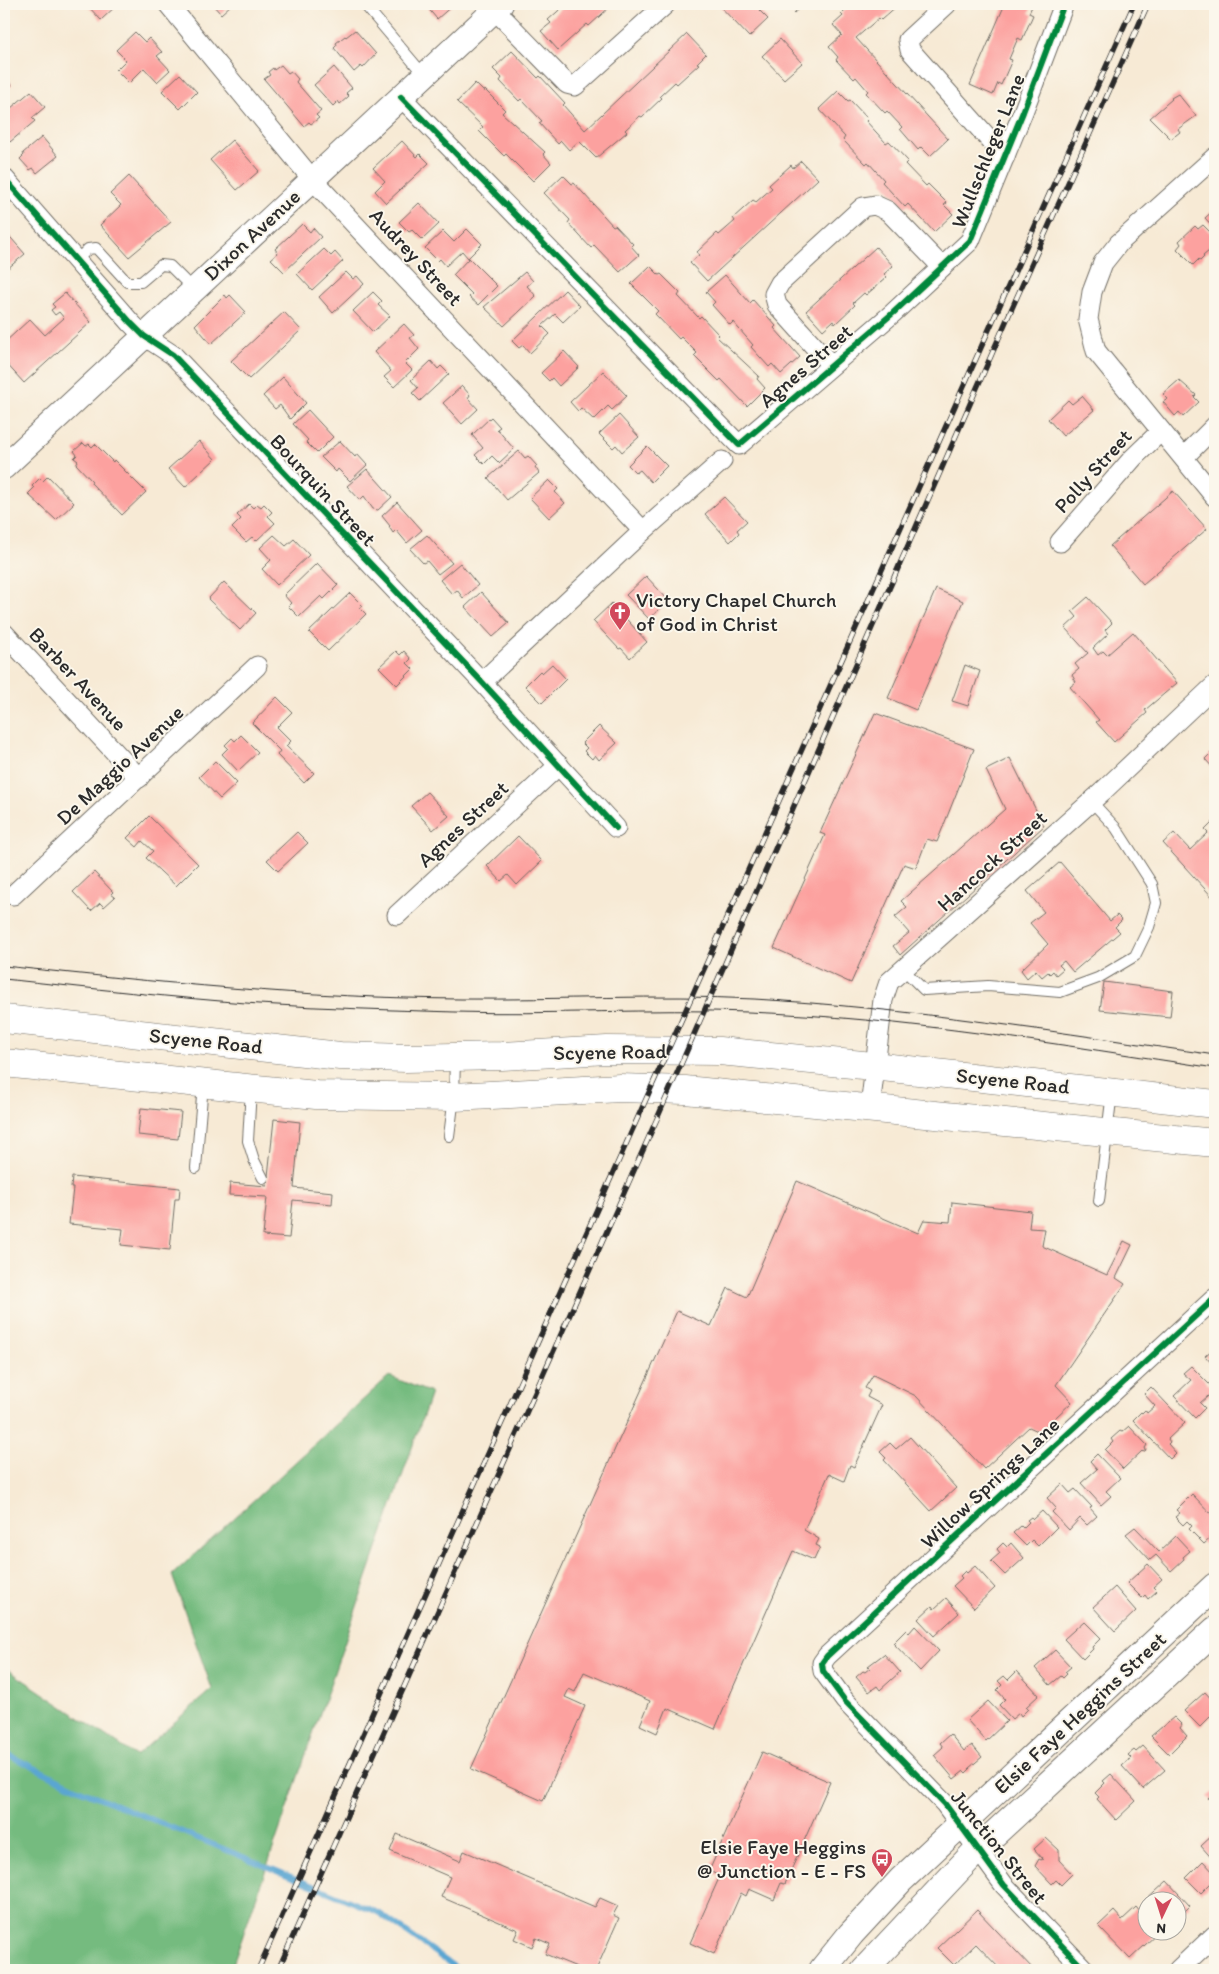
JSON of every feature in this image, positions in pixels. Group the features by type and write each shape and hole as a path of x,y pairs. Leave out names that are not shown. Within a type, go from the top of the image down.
{"main road":[{"name":"Scyene Road","path":"4,1019 340,1056 455,1057 607,1050 719,1051 874,1066 1215,1104"},
{"path":"227,1086 231,1044"},
{"name":"Scyene Road","path":"4,1063 316,1095 454,1097 620,1088 685,1090 1214,1144"},
{"name":"Elsie Faye Heggins Street","path":"822,1970 851,1934 901,1880 1215,1586"},
{"name":"Elsie Faye Heggins Street","path":"864,1970 977,1850 1215,1630"}],"street":[{"name":"Audrey Street","path":"168,4 312,179 643,530"},
{"path":"498,7 567,84 575,86 666,4"},
{"path":"947,4 908,40 910,50 1004,157"},
{"name":"Wullschleger Lane","path":"893,313 970,241 1064,4"},
{"name":"Dixon Avenue","path":"4,467 498,7"},
{"name":"Agnes Street","path":"401,97 739,445 893,313"},
{"path":"1215,158 1119,243 1103,264 1092,292 1088,319 1096,350 1215,497"},
{"name":"Bourquin Street","path":"4,178 144,336 173,355 482,682 616,828"},
{"path":"832,365 777,305 774,294 780,283 863,207 875,205 888,211 942,267"},
{"path":"1184,457 1215,426"},
{"name":"Polly Street","path":"1060,542 1134,458 1161,431"},
{"path":"482,682 643,530 722,461"},
{"name":"Barber Avenue","path":"4,633 139,778"},
{"name":"De Maggio Avenue","path":"13,895 257,666"},
{"name":"Hancock Street","path":"870,1108 883,1000 889,982 1092,802 1215,685"},
{"name":"Agnes Street","path":"397,915 559,765"},
{"name":"Willow Springs Lane","path":"845,1701 823,1671 822,1663 827,1656 1215,1298"},
{"name":"Junction Street","path":"845,1701 945,1804 1004,1885 1085,1970"},
{"path":"1178,1970 1215,1935"}],"lane":[{"path":"364,4 424,75"},
{"path":"77,260 88,249 96,248 127,282 141,282 161,265 170,266 194,290"},
{"path":"904,970 924,990 988,986 1060,992 1098,978 1135,956 1149,926 1156,903 1152,884 1116,828 1092,802"},
{"path":"449,1136 454,1097 455,1057"},
{"path":"196,1168 227,1086"},
{"path":"227,1086 254,1160 263,1178"},
{"path":"1099,1201 1112,1092"}],"green space":[{"path":"389,1376 431,1393 231,1970 4,1970 4,1667 136,1756 212,1689 172,1575"}],"building":[{"path":"86,4 118,4 101,20"},
{"path":"212,4 232,4 221,14"},
{"path":"421,4 454,4 437,19 426,6"},
{"path":"566,4 613,4 558,50 541,31 551,23 548,20"},
{"path":"718,4 756,4 768,19 749,37"},
{"path":"785,4 804,4 794,13"},
{"path":"851,4 899,4 856,38 948,139 930,156 921,147 918,150 900,129 902,127 866,93 868,91 856,77 854,79 836,60 838,57 829,47 842,35 833,25 843,16 841,14"},
{"path":"1005,4 1033,4 1029,13 1033,15 1022,40 1018,38 1009,59 1012,60 1001,85 998,83 993,95 970,85"},
{"path":"355,30 376,54 363,68 361,66 354,72 334,48 337,45 336,43"},
{"path":"135,32 145,42 149,38 162,52 157,56 170,70 157,82 144,68 129,83 116,70 126,60 116,50"},
{"path":"687,34 706,54 697,63 699,64 677,84 675,82 660,96 662,98 625,130 627,132 596,158 579,141 569,150 561,141 558,144 539,123 542,121 500,81 502,78 493,69 512,51 538,78 540,76 565,103 563,105 585,130"},
{"path":"780,39 802,63 784,79 762,56"},
{"path":"281,65 288,73 291,71 298,79 296,82 321,111 316,115 319,118 311,124 309,122 304,126 264,79 270,75 268,72"},
{"path":"334,67 352,88 346,93 349,96 340,104 338,101 333,106 314,85"},
{"path":"180,74 197,92 180,109 162,91"},
{"path":"4,76 12,85 4,93"},
{"path":"475,83 505,110 502,113 545,152 543,154 551,163 533,181 479,131 483,127 457,102"},
{"path":"31,91 45,107 32,118 35,121 10,142 6,137 4,138 4,114"},
{"path":"838,91 848,101 850,100 868,119 866,121 886,143 889,141 908,161 905,164 926,186 928,184 947,203 944,205 953,214 934,232 908,204 905,207 882,182 884,180 868,162 866,164 843,140 845,137 819,109"},
{"path":"1178,94 1196,116 1178,129 1180,132 1171,139 1150,118 1171,98"},
{"path":"42,137 58,156 37,173 33,168 30,170 20,159 24,155 23,153"},
{"path":"232,140 259,171 237,190 210,160"},
{"path":"402,141 417,157 420,154 429,163 386,203 375,191 385,181 373,168"},
{"path":"801,161 818,179 707,281 690,263 699,255 697,252 717,233 719,235 735,221 733,218 753,200 756,202 772,188 769,185 791,165 793,168"},
{"path":"563,175 572,184 574,183 613,226 615,225 633,244 631,246 639,255 620,272 594,245 591,248 568,223 570,220 544,193"},
{"path":"129,176 171,222 129,257 100,225 121,205 110,194"},
{"path":"419,203 439,224 422,240 412,230 409,232 399,222"},
{"path":"1215,209 1215,229 1205,218"},
{"path":"302,224 310,232 313,228 321,237 284,272 271,259 278,253 275,249"},
{"path":"1203,225 1215,237 1215,246 1200,261 1199,259 1193,265 1177,249 1181,244 1179,241 1195,226 1198,229"},
{"path":"467,229 482,244 468,258 462,251 446,266 425,248 443,231 454,242"},
{"path":"4,230 25,254 7,269 4,266"},
{"path":"876,247 893,266 884,274 887,277 866,295 864,293 853,303 855,305 835,324 833,321 823,330 806,311"},
{"path":"324,249 331,256 335,252 343,261 312,290 297,274"},
{"path":"469,258 497,286 478,305 469,297 472,294 453,275"},
{"path":"650,266 680,293 678,296 699,318 701,316 719,335 717,337 759,376 757,379 765,388 747,406 721,379 719,381 694,356 697,353 681,337 679,339 655,314 658,311 631,284"},
{"path":"346,272 353,279 357,276 364,284 333,313 319,297"},
{"path":"525,272 533,281 527,286 536,296 504,326 484,307"},
{"path":"725,275 750,303 753,300 776,326 774,328 800,357 781,374 772,364 769,367 751,347 753,345 733,322 730,325 712,305 715,302 706,292"},
{"path":"565,290 580,306 563,322 555,314 542,326 550,334 530,353 523,345 519,348 512,341"},
{"path":"373,292 382,301 378,305 390,316 373,332 353,311"},
{"path":"65,293 91,322 24,383 4,361 4,343 30,319 45,335 64,318 59,312 55,315 51,310 55,307 52,304"},
{"path":"225,295 227,298 230,295 246,312 211,344 195,325"},
{"path":"284,312 301,330 249,379 231,361"},
{"path":"404,324 414,335 410,338 419,349 405,363 412,370 394,387 384,377 391,371 374,352"},
{"path":"564,351 579,367 559,386 552,378 549,381 541,373"},
{"path":"431,361 438,369 441,366 449,374 420,401 412,393 418,388 411,380"},
{"path":"603,371 627,396 612,410 608,406 594,420 581,408 578,411 570,402"},
{"path":"283,377 306,403 290,419 280,405 275,409 263,396"},
{"path":"1179,380 1196,395 1194,397 1199,402 1183,417 1179,412 1175,416 1163,402 1168,399 1163,394"},
{"path":"462,386 470,395 468,398 478,409 462,424 443,403"},
{"path":"1082,396 1094,410 1063,436 1048,419 1068,400 1072,404"},
{"path":"308,410 333,437 317,453 293,424"},
{"path":"619,415 639,437 622,452 616,445 613,448 599,434"},
{"path":"491,417 500,427 497,429 514,449 499,463 492,456 484,464 475,455 483,448 472,435"},
{"path":"199,441 215,459 185,487 168,469"},
{"path":"340,441 355,457 357,454 367,465 350,481 338,469 336,472 321,457"},
{"path":"83,443 86,446 89,444 92,447 95,444 146,492 122,515 91,483 92,481 76,464 78,461 74,458 77,455 74,451"},
{"path":"647,446 667,466 651,482 640,470 636,473 628,465"},
{"path":"519,451 525,458 528,456 537,466 535,467 539,473 507,500 488,478"},
{"path":"367,469 392,497 378,510 373,509 364,496 360,500 347,486"},
{"path":"48,476 74,503 56,520 28,494 34,488 32,486 40,478 43,481"},
{"path":"549,480 558,489 555,492 565,503 549,518 530,498"},
{"path":"1173,491 1207,529 1143,584 1110,546"},
{"path":"724,497 747,521 737,530 739,533 730,542 705,514"},
{"path":"397,502 422,530 407,543 396,530 393,533 382,516"},
{"path":"249,504 253,508 257,504 261,507 264,504 272,512 268,516 275,523 256,541 252,537 246,542 232,528 241,519 237,515"},
{"path":"274,535 286,546 294,539 309,555 277,585 262,569 271,560 260,548"},
{"path":"427,535 452,563 438,574 427,561 423,563 410,549"},
{"path":"317,563 338,585 324,599 321,596 299,617 288,606 291,603 284,595"},
{"path":"460,563 478,585 463,598 457,590 452,594 440,580"},
{"path":"646,576 669,601 649,619 626,595"},
{"path":"224,582 256,613 240,630 208,599"},
{"path":"936,589 963,601 916,710 888,698"},
{"path":"481,592 509,623 493,637 465,607"},
{"path":"350,593 363,606 360,608 366,614 328,651 309,632"},
{"path":"1088,597 1112,623 1105,630 1108,634 1093,648 1098,655 1103,651 1107,655 1133,632 1177,683 1145,710 1147,713 1114,742 1096,722 1099,720 1070,687 1076,682 1072,675 1079,669 1075,664 1088,653 1065,628 1077,617 1072,611"},
{"name":"Victory Chapel Church of God in Christ","path":"612,603 647,642 630,658 593,621"},
{"path":"396,651 400,655 404,651 411,659 407,663 413,669 397,685 379,667"},
{"path":"552,664 566,679 542,703 525,686 540,671 542,673"},
{"path":"965,665 980,671 968,706 952,701"},
{"path":"277,697 292,712 277,727 291,741 286,746 314,773 304,783 277,755 280,751 252,723"},
{"path":"875,713 974,749 937,842 927,839 916,868 904,864 851,983 774,948 825,835 820,833"},
{"path":"599,726 617,743 599,760 595,755 592,759 584,751 587,748 582,743"},
{"path":"241,735 258,752 238,771 222,754 228,748 225,745 232,738 235,741"},
{"path":"1215,749 1215,770 1205,759"},
{"path":"1010,758 1044,826 900,955 893,946 909,933 895,917 907,907 901,901 1005,809 986,770"},
{"path":"215,761 237,783 220,799 199,777"},
{"path":"427,792 449,816 433,830 411,806"},
{"path":"149,816 198,864 176,886 146,858 153,851 142,841 137,847 127,838"},
{"path":"1215,820 1215,900 1163,843 1174,833 1190,850 1208,833 1205,830"},
{"path":"297,832 308,843 278,871 267,860"},
{"path":"518,836 542,861 517,885 508,875 501,881 487,866"},
{"path":"1060,862 1110,921 1117,915 1122,920 1115,927 1120,932 1073,972 1064,961 1059,965 1063,969 1056,975 1053,971 1050,974 1048,972 1042,977 1036,970 1027,978 1021,970 1048,944 1030,923 1044,912 1027,891"},
{"path":"94,872 113,892 111,894 115,897 104,907 100,903 91,911 73,892"},
{"path":"1104,982 1173,991 1170,1017 1100,1010"},
{"path":"141,1108 181,1112 178,1139 138,1135"},
{"path":"274,1119 300,1122 294,1188 333,1192 332,1204 293,1200 289,1238 263,1236 267,1197 229,1195 230,1183 267,1186"},
{"path":"72,1177 180,1188 179,1199 175,1199 170,1250 121,1245 123,1229 69,1224 73,1188 71,1188"},
{"path":"797,1181 918,1233 924,1220 950,1222 952,1202 1031,1211 1029,1228 1045,1229 1042,1246 1107,1275 1124,1241 1132,1245 1116,1278 1125,1284 1056,1385 1072,1402 1040,1432 1029,1427 984,1469 916,1396 873,1375 865,1388 870,1391 867,1397 882,1405 854,1467 850,1465 844,1481 829,1474 804,1530 819,1539 816,1545 820,1547 814,1560 793,1551 715,1729 667,1708 657,1733 640,1725 650,1701 584,1672 575,1692 569,1689 565,1697 585,1706 543,1801 471,1769 677,1311 711,1326 728,1288 747,1297"},
{"path":"1215,1347 1215,1367 1205,1356"},
{"path":"1191,1366 1215,1390 1200,1403 1205,1408 1195,1418 1174,1396 1191,1380 1183,1373"},
{"path":"1151,1387 1185,1423 1168,1439 1170,1442 1168,1444 1176,1453 1170,1459 1133,1420 1141,1412 1145,1410 1147,1413 1155,1406 1144,1394"},
{"path":"1129,1426 1147,1445 1146,1450 1142,1451 1123,1469 1105,1450 1113,1442 1111,1439"},
{"path":"910,1437 956,1488 931,1511 884,1460 886,1458 880,1452 890,1443 896,1449"},
{"path":"1097,1454 1120,1478 1106,1491 1111,1496 1101,1505 1081,1483 1097,1469 1090,1461"},
{"path":"1062,1484 1070,1493 1075,1489 1092,1507 1090,1508 1097,1516 1087,1525 1080,1518 1069,1530 1052,1512 1056,1508 1047,1498"},
{"path":"1192,1494 1215,1518 1215,1536 1204,1544 1189,1529 1192,1526 1187,1521 1183,1525 1175,1517 1180,1513 1176,1510"},
{"path":"1042,1511 1057,1527 1038,1546 1032,1540 1026,1546 1013,1533 1021,1526 1023,1528 1029,1522 1027,1520 1031,1517 1033,1519"},
{"path":"1135,1527 1159,1552 1176,1536 1190,1551 1171,1571 1156,1555 1150,1560 1126,1534"},
{"path":"1003,1543 1007,1547 1011,1543 1024,1558 1005,1575 991,1561 1000,1553 997,1549"},
{"path":"1148,1564 1162,1579 1153,1587 1157,1591 1148,1599 1145,1595 1142,1598 1127,1583"},
{"path":"975,1566 995,1588 974,1608 953,1586 962,1578 960,1576 965,1571 967,1573"},
{"path":"1115,1587 1136,1611 1115,1631 1093,1607"},
{"path":"946,1598 959,1613 934,1636 918,1619 932,1606 934,1609"},
{"path":"1084,1621 1101,1638 1083,1659 1064,1639"},
{"path":"915,1626 939,1651 920,1671 893,1643 906,1630 909,1633"},
{"path":"1055,1650 1071,1667 1065,1672 1067,1674 1063,1678 1061,1676 1050,1685 1035,1668"},
{"path":"884,1654 900,1672 880,1690 877,1686 869,1692 856,1677 870,1668 868,1666"},
{"path":"1017,1671 1039,1695 1026,1707 1028,1709 1021,1716 1019,1713 1012,1719 999,1705 1005,1699 997,1690 1002,1685 998,1681 1004,1676 1008,1680"},
{"path":"1205,1692 1215,1703 1215,1712 1200,1727 1184,1711"},
{"path":"988,1701 1007,1721 986,1741 967,1720"},
{"path":"1174,1717 1182,1725 1180,1728 1187,1736 1169,1754 1151,1736"},
{"path":"950,1734 964,1751 972,1745 982,1757 966,1773 964,1771 954,1779 934,1755 943,1747 940,1743"},
{"path":"1143,1746 1165,1770 1143,1789 1122,1766 1131,1758 1128,1755 1134,1750 1136,1752"},
{"path":"762,1752 830,1782 785,1884 781,1883 774,1900 749,1889 746,1896 741,1893 714,1954 690,1943 720,1876 709,1871"},
{"path":"1111,1774 1136,1801 1116,1820 1097,1799 1099,1797 1095,1793 1105,1783 1103,1781"},
{"path":"1215,1791 1215,1805 1208,1798"},
{"path":"1215,1833 1215,1862 1201,1846"},
{"path":"397,1834 460,1861 464,1851 595,1907 600,1898 618,1906 613,1915 619,1918 596,1970 584,1970 545,1954 550,1944 536,1938 532,1947 514,1939 518,1930 441,1897 450,1877 390,1851"},
{"path":"1046,1838 1059,1850 1059,1860 1072,1874 1061,1885 1056,1880 1052,1884 1035,1866 1039,1859 1043,1859 1034,1849"},
{"path":"1203,1861 1215,1874 1215,1879 1201,1893 1186,1878"},
{"path":"1167,1881 1177,1892 1155,1892"},
{"path":"1186,1902 1190,1906 1186,1910"},
{"path":"1136,1907 1136,1942 1148,1942 1130,1959 1098,1926 1114,1911 1122,1920"},
{"path":"977,1910 1034,1970 1001,1970 976,1944 954,1965 937,1948"}],"waterway":[{"path":"4,1753 83,1791 379,1913 459,1970"}],"tram line":[{"path":"4,966 175,983 346,996 461,999 718,998 812,1003 985,1022 1215,1055"},
{"path":"4,979 195,999 308,1007 491,1013 711,1011 807,1015 924,1026 1215,1068"}],"railway":[{"path":"258,1970 1134,4"},
{"path":"278,1970 660,1112 1008,317 1148,4"}],"cycle path":[{"path":"401,97 739,445 893,313 970,241 1023,112 1064,4"},
{"path":"4,178 131,323 144,336 173,355 482,682 616,828"},
{"path":"1085,1970 1004,1885 945,1804 845,1701 823,1671 822,1663 827,1656 1215,1298"}],"place":[{"name":"Victory Chapel Church of God in Christ","path":"620,631"},
{"name":"Elsie Faye Heggins @ Junction - E - FS","path":"882,1878"}]}
